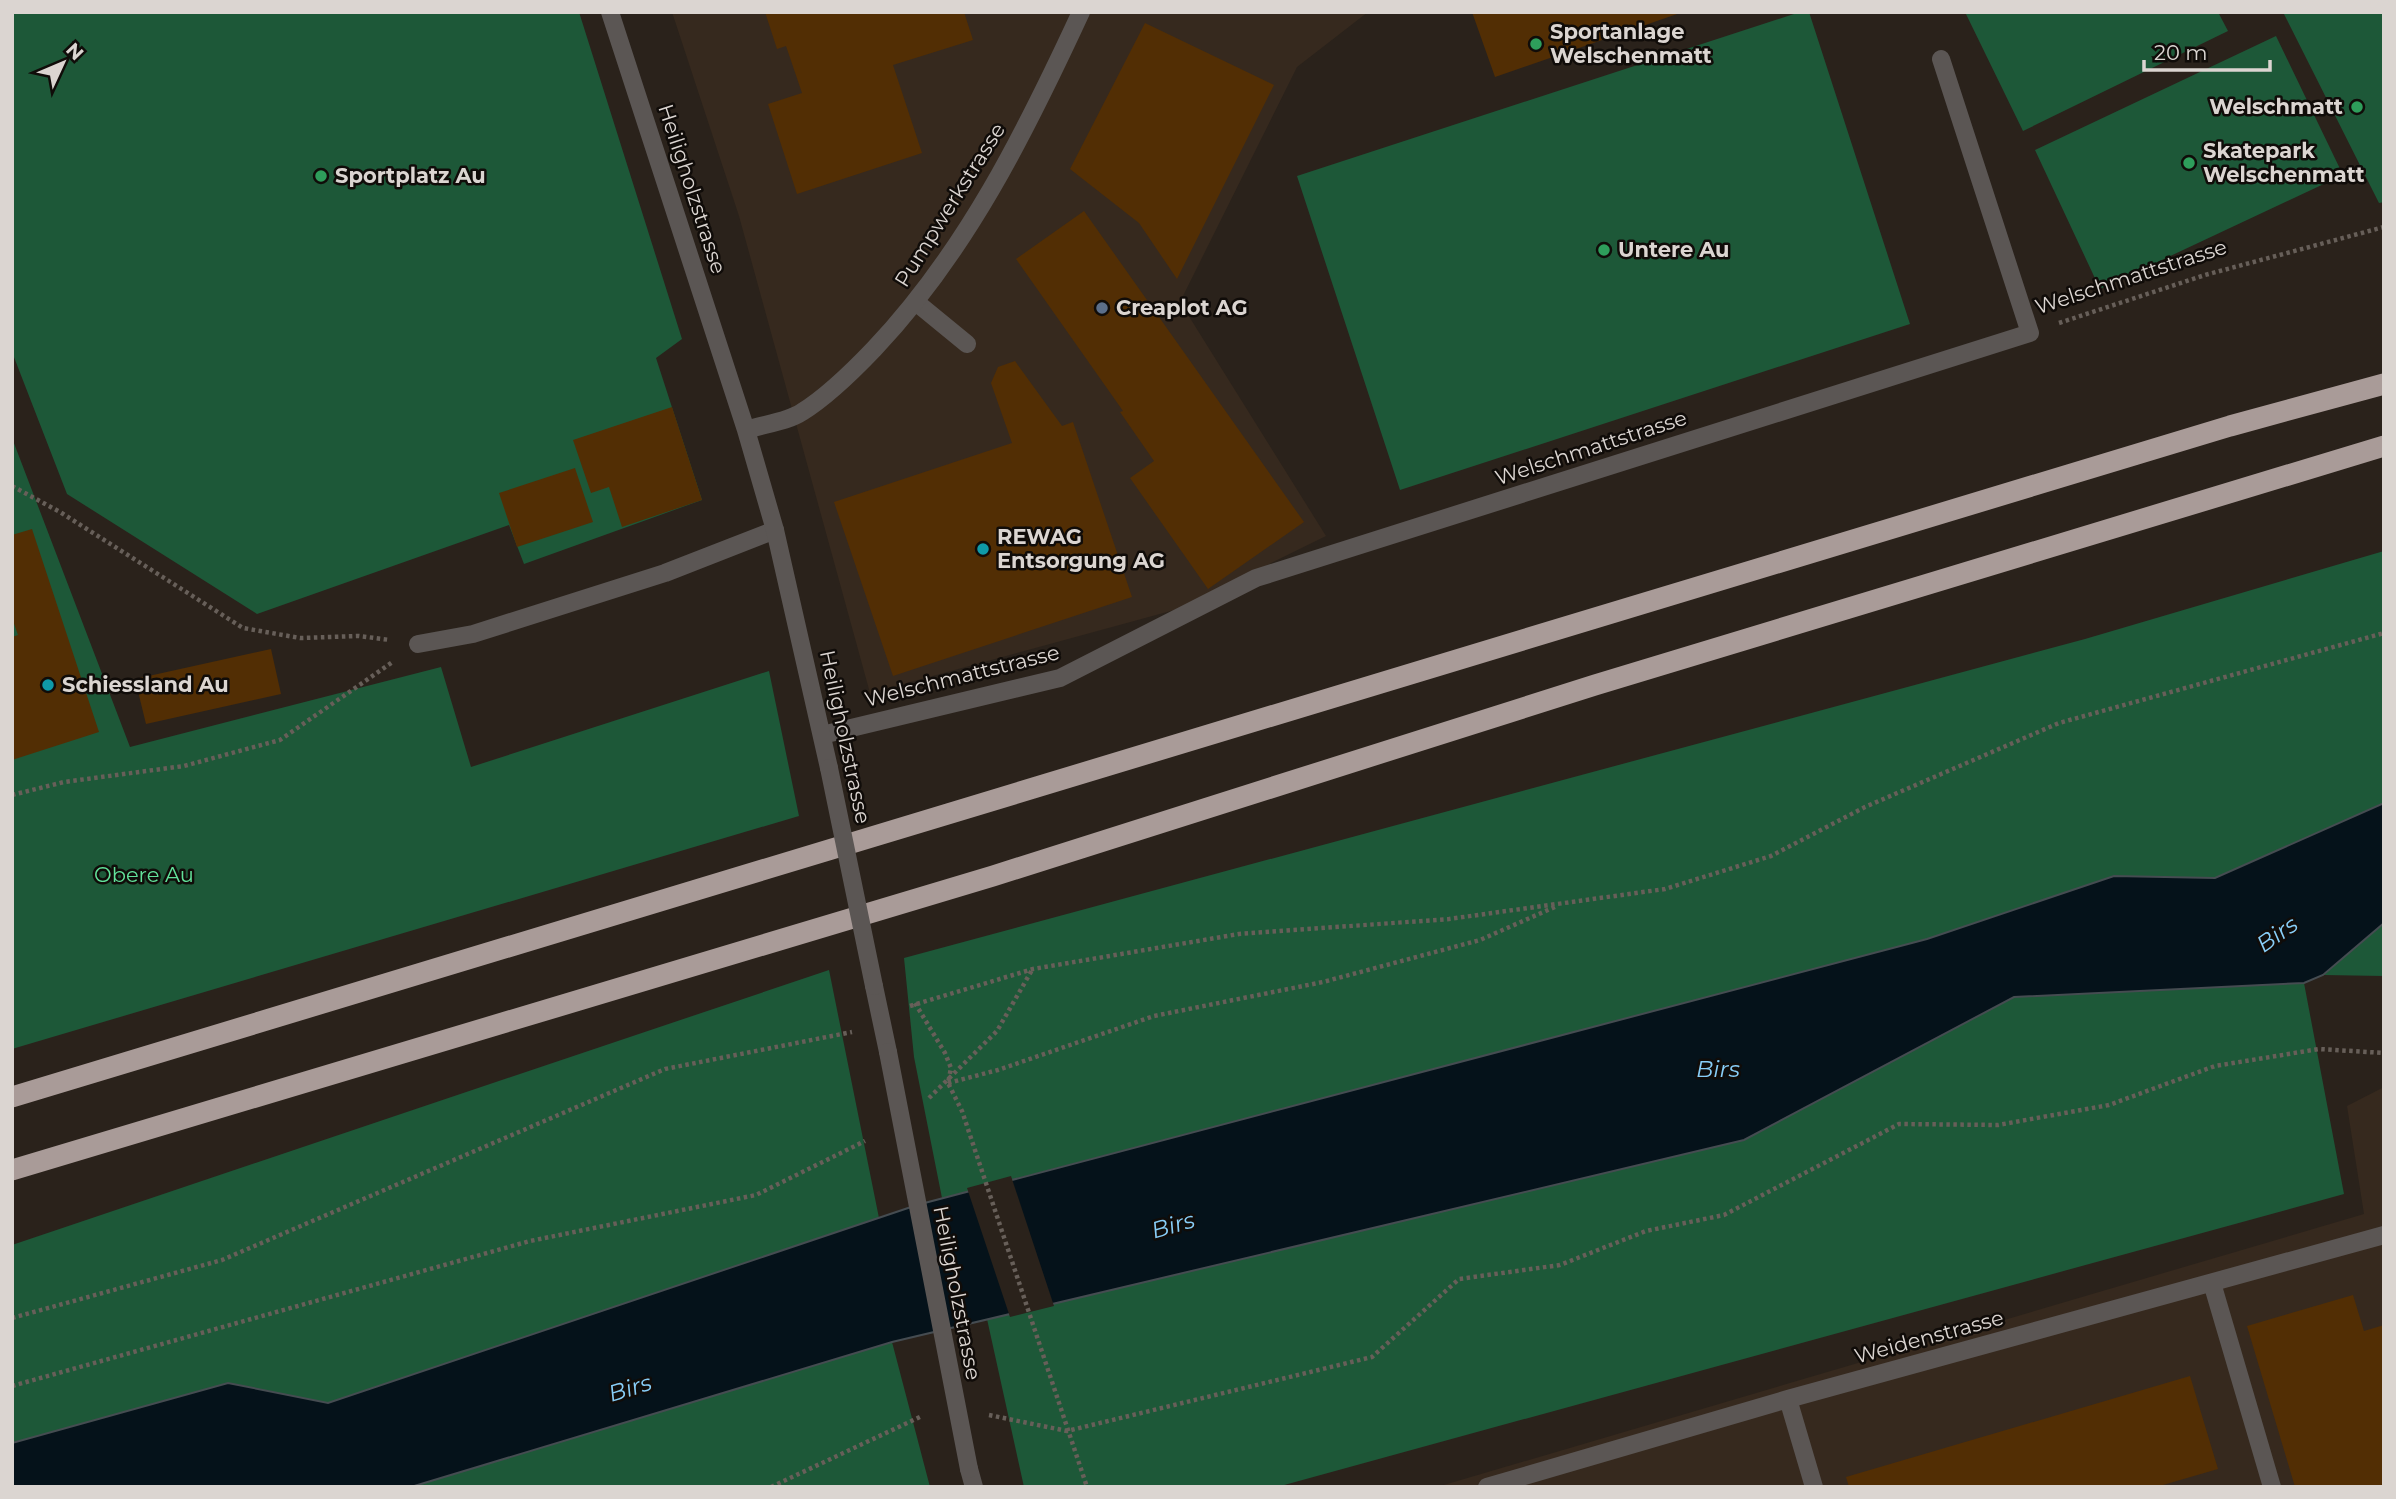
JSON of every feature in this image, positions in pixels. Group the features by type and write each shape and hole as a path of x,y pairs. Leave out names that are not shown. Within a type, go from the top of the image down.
{"highway":[{"path":"12,1097 2216,430 2384,384"},
{"path":"12,1170 993,876 1595,685 2384,446"}],"street":[{"name":"Heiligholzstrasse","path":"610,12 746,429 775,530 822,735 883,1026 974,1487"},
{"name":"Pumpwerkstrasse","path":"746,429 801,413 856,368 917,303 997,180 1034,113 1081,12"},
{"path":"1941,59 2030,333"},
{"path":"917,303 967,344"},
{"name":"Welschmattstrasse","path":"822,735 1060,678 1256,578 2030,333"},
{"path":"418,644 473,634 665,572 775,530"},
{"name":"Weidenstrasse","path":"1487,1487 1545,1480 1788,1399 2384,1235"},
{"path":"2212,1283 2273,1487"},
{"path":"1788,1399 1814,1487"}],"path":[{"name":"Welschmattstrasse","path":"2030,333 2205,275 2384,227"},
{"path":"12,486 60,512 243,628 300,638 359,636 418,644"},
{"path":"1087,1487 962,1111 948,1083 951,1068 915,1003 1032,969 1240,934 1449,919 1665,889 1771,856 1865,807 2059,723 2384,633"},
{"path":"12,795 64,782 184,766 280,740 418,644"},
{"path":"948,1083 998,1070 1154,1016 1323,982 1480,940 1565,903"},
{"path":"921,1106 948,1083 997,1031 1032,969"},
{"path":"12,1318 222,1260 665,1069 883,1026"},
{"path":"984,1413 1067,1431 1372,1357 1459,1279 1560,1265 1646,1231 1724,1216 1899,1124 1998,1125 2109,1105 2215,1066 2319,1049 2384,1053"},
{"path":"12,1387 530,1241 756,1195 865,1141"},
{"path":"771,1487 922,1416"}],"shaded area":[{"path":"672,12 1368,12 1297,67 1180,302 1326,536 1178,609 870,693 739,216"},
{"path":"2384,1087 2384,1487 1437,1487 2364,1214 2347,1106"}],"green space":[{"name":"Sportplatz Au","path":"12,12 579,12 682,339 656,358 702,500 524,564 509,525 257,614 67,494 12,352"},
{"name":"Untere Au","path":"1800,12 1809,12 1910,324 1400,490 1297,176"},
{"path":"1965,12 2218,12 2228,31 2023,131"},
{"name":"Welschmatt","path":"2283,12 2384,12 2384,202 2379,203"},
{"name":"Skatepark Welschenmatt","path":"2276,36 2343,175 2100,289 2035,150"},
{"name":"Obere Au","path":"12,438 130,747 441,667 471,767 769,671 799,816 12,1049"},
{"path":"2384,551 2384,803 2215,878 2114,876 1927,939 942,1198 914,1057 904,958 2085,639"},
{"path":"2384,923 2384,976 2323,975"},
{"path":"829,970 879,1218 328,1404 228,1383 12,1443 12,1245"},
{"path":"2304,983 2344,1194 1277,1487 1024,1487 987,1319 1744,1140 2014,997"},
{"path":"892,1342 930,1487 411,1487"}],"water":[{"name":"Birs","path":"2384,803 2384,923 2323,975 2304,983 2014,997 1744,1140 892,1342 411,1487 12,1487 12,1443 228,1383 328,1403 917,1205 1927,939 2114,876 2215,878"}],"pier":[{"path":"1011,1176 1054,1306 1010,1317 967,1188"}],"building":[{"path":"765,12 964,12 973,40 893,65 922,153 797,194 768,104 802,93 786,46 777,49"},
{"name":"Sportanlage Welschenmatt","path":"1472,12 1680,12 1680,13 1495,77"},
{"path":"1145,23 1274,85 1177,279 1139,223 1070,169"},
{"path":"1084,211 1304,522 1208,589 1130,478 1154,461 1120,412 1123,411 1016,259"},
{"name":"REWAG Entsorgung AG","path":"1015,361 1062,426 1073,422 1132,597 893,676 834,502 1012,443 991,383 998,367"},
{"path":"672,407 702,500 622,527 609,487 591,493 573,440"},
{"path":"575,468 593,522 517,547 499,493"},
{"name":"Schiessland Au","path":"32,529 99,732 12,760 12,637 18,635 12,618 12,535"},
{"path":"271,649 281,694 146,724 135,679"},
{"path":"2353,1295 2364,1331 2384,1325 2384,1487 2295,1487 2247,1326"},
{"path":"2190,1376 2218,1469 2156,1487 1849,1487 1846,1477"}],"place":[{"name":"Sportanlage Welschenmatt","path":"1536,44"},
{"name":"Welschmatt","path":"2357,107"},
{"name":"Skatepark Welschenmatt","path":"2189,163"},
{"name":"Sportplatz Au","path":"321,176"},
{"name":"Untere Au","path":"1604,250"},
{"name":"Creaplot AG","path":"1102,308"},
{"name":"REWAG Entsorgung AG","path":"983,549"},
{"name":"Schiessland Au","path":"48,685"}]}
